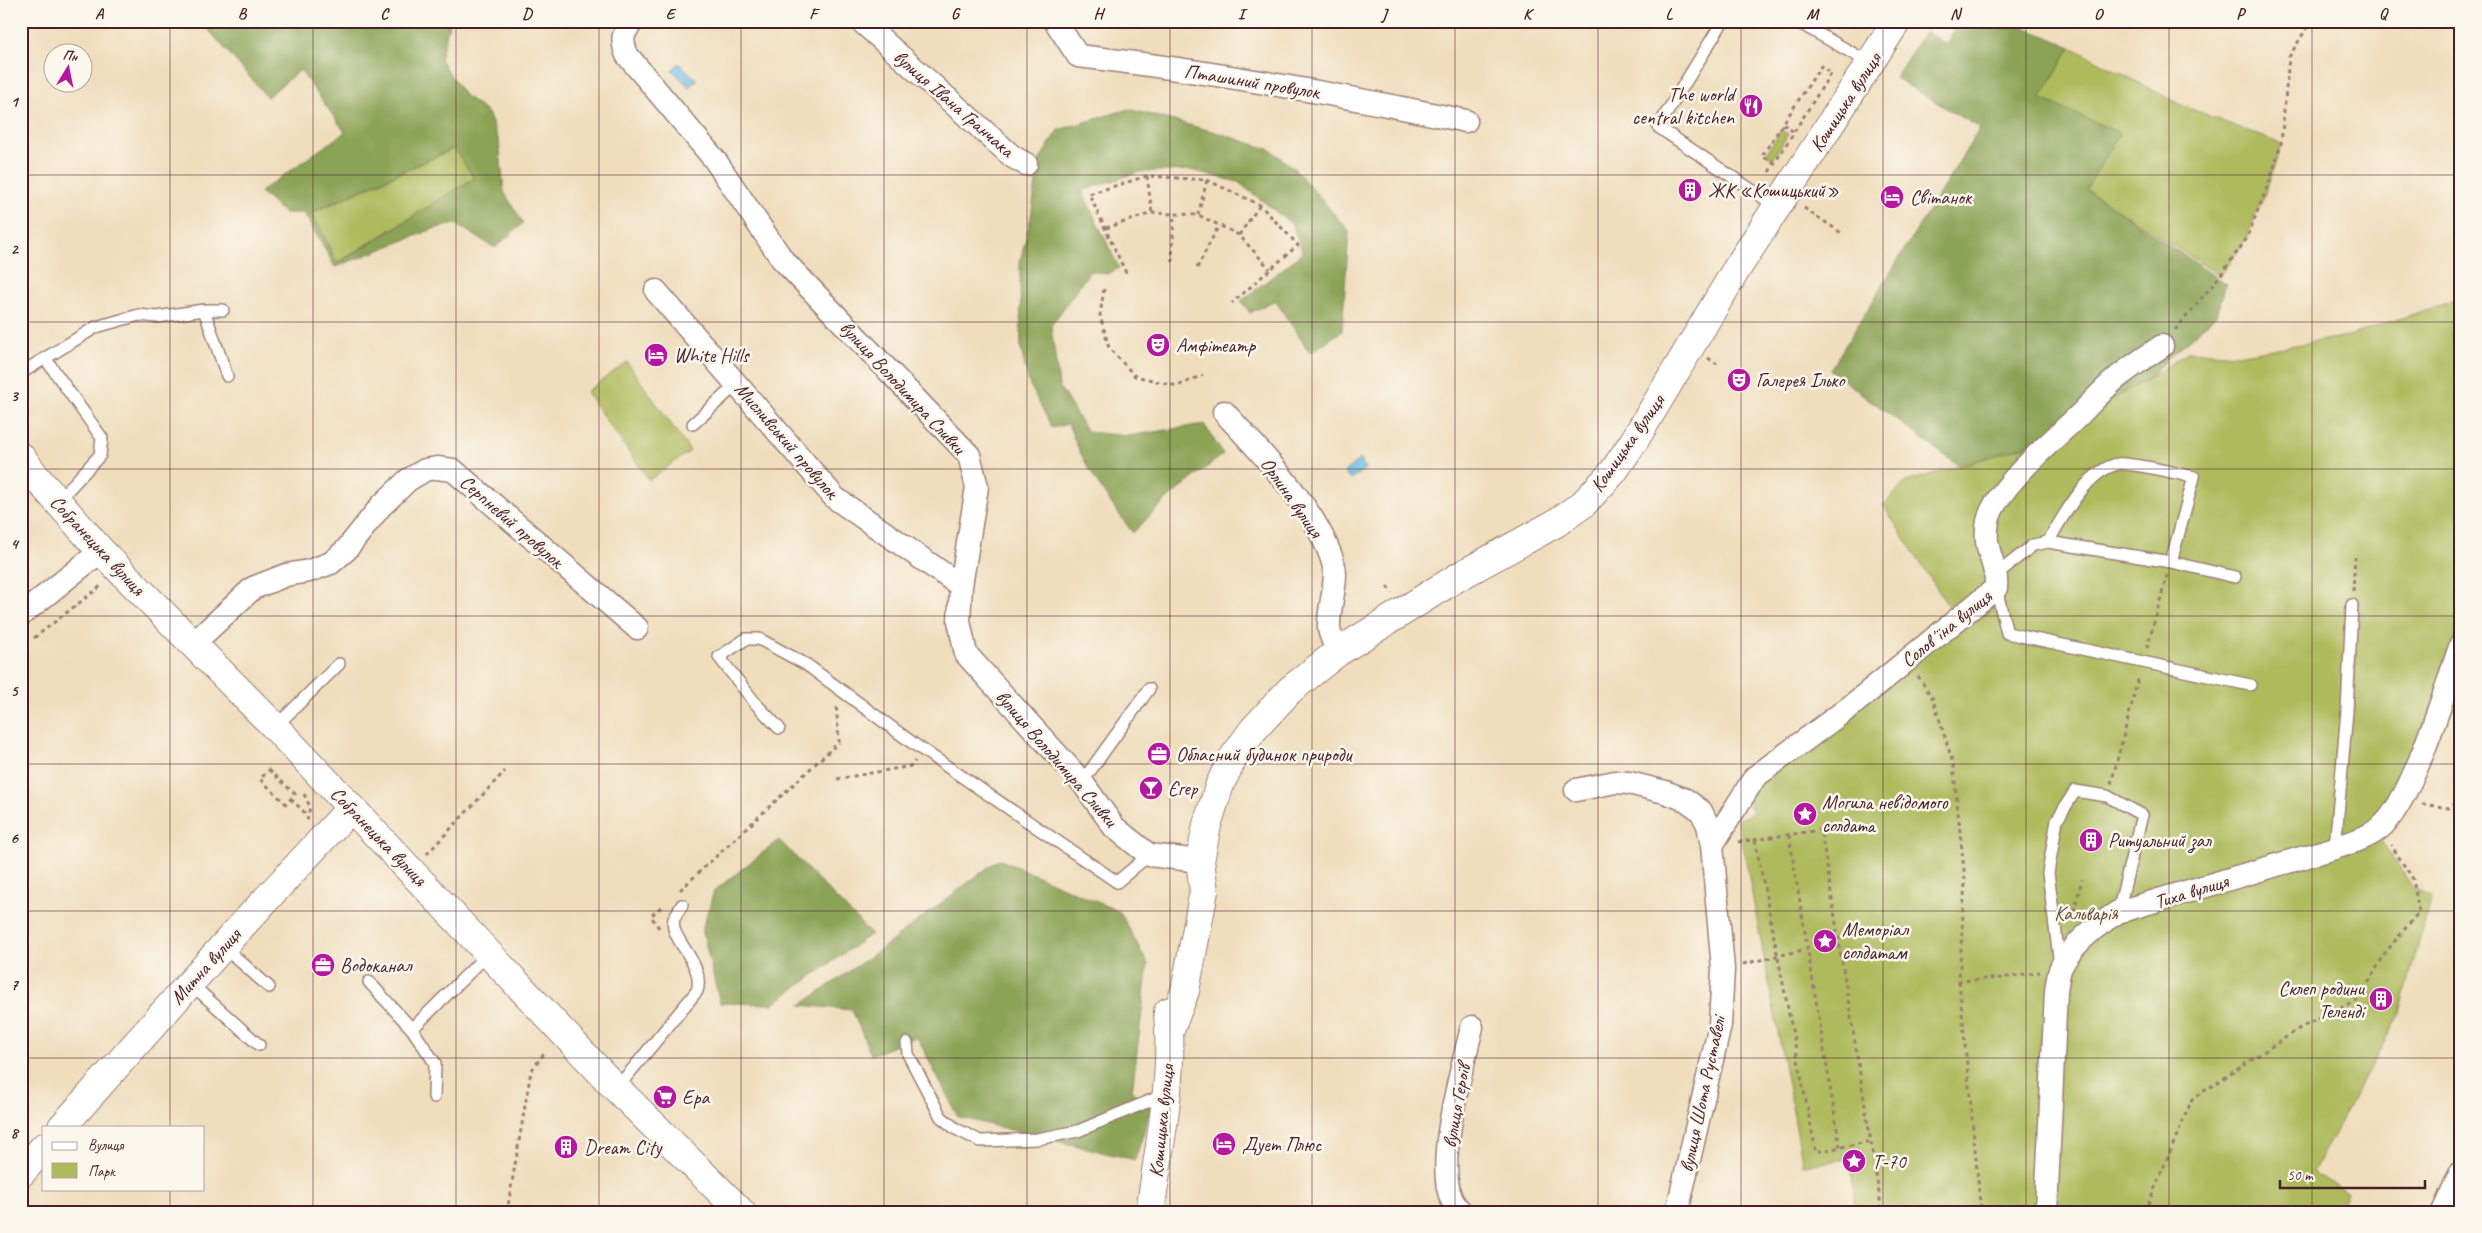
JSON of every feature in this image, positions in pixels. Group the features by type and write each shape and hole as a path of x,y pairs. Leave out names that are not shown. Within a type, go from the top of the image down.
{"main road":[{"name":"Кошицька вулиця","path":"1150,1212 1166,1094 1170,1030 1166,988 1186,884 1200,861 1207,825 1220,784 1233,758 1253,730 1290,690 1338,652 1458,577 1556,523 1583,504 1612,472 1634,441 1736,270 1897,21"},
{"name":"Собранецька вулиця","path":"21,456 57,501 92,558 193,644 275,727 617,1088 742,1212"},
{"name":"Митна вулиця","path":"63,1126 223,946 351,808"},
{"path":"21,1173 42,1150"}],"street":[{"name":"вулиця Володимира Сливки","path":"633,21 625,30 622,41 627,55 716,160 782,259 969,455 977,487 960,586 959,621 966,654 1082,782 1114,827 1149,855"},
{"name":"вулиця Івана Гранчака","path":"861,21 1013,157 1026,164"},
{"name":"Пташиний провулок","path":"1055,21 1078,56 1144,63 1320,91 1466,122"},
{"name":"Мисливський провулок","path":"656,291 835,498 960,586"},
{"name":"Соловʼїна вулиця","path":"1712,845 1755,777 1851,706 1996,581 1988,554 1986,538 1989,518 1999,498 2019,474 2118,377 2162,346"},
{"name":"Орлина вулиця","path":"1224,412 1285,481 1317,527 1335,568 1329,628 1338,652"},
{"name":"Серпневий провулок","path":"193,644 253,588 286,575 309,571 331,563 346,550 381,506 408,480 425,470 437,468 453,470 637,628"},
{"path":"21,615 92,558"},
{"name":"Тиха вулиця","path":"2046,1212 2056,991 2060,968 2081,940 2099,924 2118,912 2335,848 2356,841 2380,829 2390,818 2401,800 2422,751 2461,644"},
{"name":"вулиця Шота Руставелі","path":"1576,790 1615,782 1629,783 1686,800 1701,812 1708,825 1712,845 1723,969 1720,1024 1677,1212"},
{"path":"1149,855 1200,861"},
{"name":"вулиця Героїв","path":"1461,1212 1451,1199 1447,1148 1449,1124 1472,1027"},
{"path":"2443,1212 2461,1172"}],"lane":[{"path":"1723,21 1658,126 1781,201"},
{"path":"1796,21 1870,64"},
{"path":"21,373 96,327 138,315 156,317 204,310 224,310"},
{"path":"204,310 227,376"},
{"path":"45,358 102,438 100,454 57,501"},
{"path":"693,424 738,384"},
{"path":"2048,542 2072,502 2098,473 2119,464 2194,477 2171,562"},
{"path":"2235,577 2171,562 2048,542 2033,546 1996,581 2007,633 2142,664 2250,686"},
{"path":"2335,848 2347,711 2352,605"},
{"path":"780,728 756,704 719,657 746,639 759,639 807,665 922,750 1117,882 1149,855"},
{"path":"275,727 339,664"},
{"path":"1082,782 1149,689"},
{"path":"2060,968 2048,873 2057,820 2075,791 2107,796 2142,815 2118,912"},
{"path":"617,1088 697,991 699,984 698,973 674,929 674,920 682,905"},
{"path":"223,946 269,987"},
{"path":"412,1029 490,953"},
{"path":"369,982 412,1029 435,1063 434,1097"},
{"path":"190,983 259,1045"},
{"path":"906,1043 908,1054 941,1117 956,1129 980,1141 1037,1139 1078,1131 1166,1094"}],"path":[{"path":"2162,346 2220,276 2247,238 2270,180 2281,144 2288,57 2311,21"},
{"path":"1775,164 1762,156 1820,66"},
{"path":"1783,124 1794,132"},
{"path":"1147,176 1152,213"},
{"path":"1126,273 1089,194 1147,176 1207,180 1260,206 1298,245 1232,303"},
{"path":"1198,215 1207,180"},
{"path":"1781,201 1843,234"},
{"path":"1239,236 1260,206"},
{"path":"1106,228 1152,213 1198,215 1239,236 1270,269"},
{"path":"1172,262 1174,214"},
{"path":"1197,268 1219,225"},
{"path":"1104,289 1100,315 1109,348 1135,376 1177,386 1203,375"},
{"path":"92,558 101,586 108,593"},
{"path":"2352,605 2355,558"},
{"path":"2107,796 2171,562"},
{"path":"34,638 101,586"},
{"path":"1907,659 1933,699 1953,763 1965,880 1959,980 1982,1212"},
{"path":"673,896 839,742 834,685"},
{"path":"837,779 911,766 922,750"},
{"path":"268,770 295,794 291,799 286,804 260,780 268,770"},
{"path":"426,855 505,771"},
{"path":"298,787 310,807 307,822"},
{"path":"291,799 308,816"},
{"path":"2401,800 2449,808 2461,800"},
{"path":"2145,1212 2192,1099 2300,1028 2360,998 2384,953 2419,912 2413,879 2380,829"},
{"path":"1712,845 1820,830 1872,1141 1882,1212"},
{"path":"1789,835 1840,1147"},
{"path":"1755,840 1816,1152 1872,1141"},
{"path":"661,932 651,916 666,903"},
{"path":"1723,969 1807,949"},
{"path":"1959,980 2001,978 2060,968"},
{"path":"507,1212 532,1072 546,1051"}],"green space":[{"path":"201,21 450,21 440,59 463,94 488,113 499,141 504,192 523,223 495,248 456,224 436,228 335,267 304,213 284,213 260,192 345,132 300,70 267,97","holes":["454,148 474,178 337,263 312,212"]},
{"path":"1959,21 2010,21 2071,47 2040,98 2120,133 2086,189 2226,284 2216,315 2158,368 2153,376 2035,443 1959,466 1830,370 1980,128 1895,78 1925,31 1946,44"},
{"path":"2071,47 2181,105 2281,144 2270,180 2247,238 2220,276 2086,189 2040,98"},
{"path":"1129,109 1219,133 1271,150 1296,170 1349,231 1342,331 1310,353 1275,300 1250,313 1241,301 1303,253 1292,224 1238,182 1191,170 1139,172 1082,191 1119,268 1107,274 1090,271 1051,326 1059,386 1087,432 1129,436 1204,424 1223,454 1166,500 1133,533 1096,481 1081,454 1068,424 1052,428 1029,383 1021,350 1020,262 1031,217 1039,161 1058,130"},
{"path":"1781,130 1788,134 1773,159 1766,154"},
{"path":"455,148 475,178 337,263 312,213"},
{"name":"Кальварія","path":"2461,298 2461,621 2439,688 2396,799 2373,829 2412,885 2431,898 2400,1013 2313,1172 2347,1193 2338,1212 1856,1212 1850,1159 1803,1165 1738,819 1753,813 1747,796 1952,612 1883,505 1906,482 2035,443 2153,376 2189,351 2237,355 2348,336"},
{"path":"627,362 690,451 649,480 586,392"},
{"path":"779,840 871,934 773,1004 720,1003 702,930 714,891"},
{"path":"999,859 1120,912 1148,964 1132,1091 1151,1109 1135,1160 958,1117 917,1037 871,1055 852,1010 801,1005 884,947"}],"water":[{"path":"679,63 697,80 689,87 672,70"},
{"path":"1360,459 1366,468 1351,480 1344,472"}],"place":[{"name":"The world central kitchen","path":"1751,106"},
{"name":"ЖК «Кошицький»","path":"1690,190"},
{"name":"Світанок","path":"1892,197"},
{"name":"Амфітеатр","path":"1158,345"},
{"name":"White Hills","path":"656,355"},
{"name":"Галерея Ілько","path":"1739,380"},
{"name":"Обласний будинок природи","path":"1159,754"},
{"name":"Єгер","path":"1151,788"},
{"name":"Могила невідомого солдата","path":"1805,814"},
{"name":"Ритуальний зал","path":"2091,840"},
{"name":"Меморіал солдатам","path":"1825,941"},
{"name":"Водоканал","path":"323,965"},
{"name":"Склеп родини Теленді","path":"2381,999"},
{"name":"Ера","path":"665,1097"},
{"name":"Дует Плюс","path":"1224,1144"},
{"name":"Dream City","path":"566,1147"},
{"name":"Т-70","path":"1854,1161"}]}
